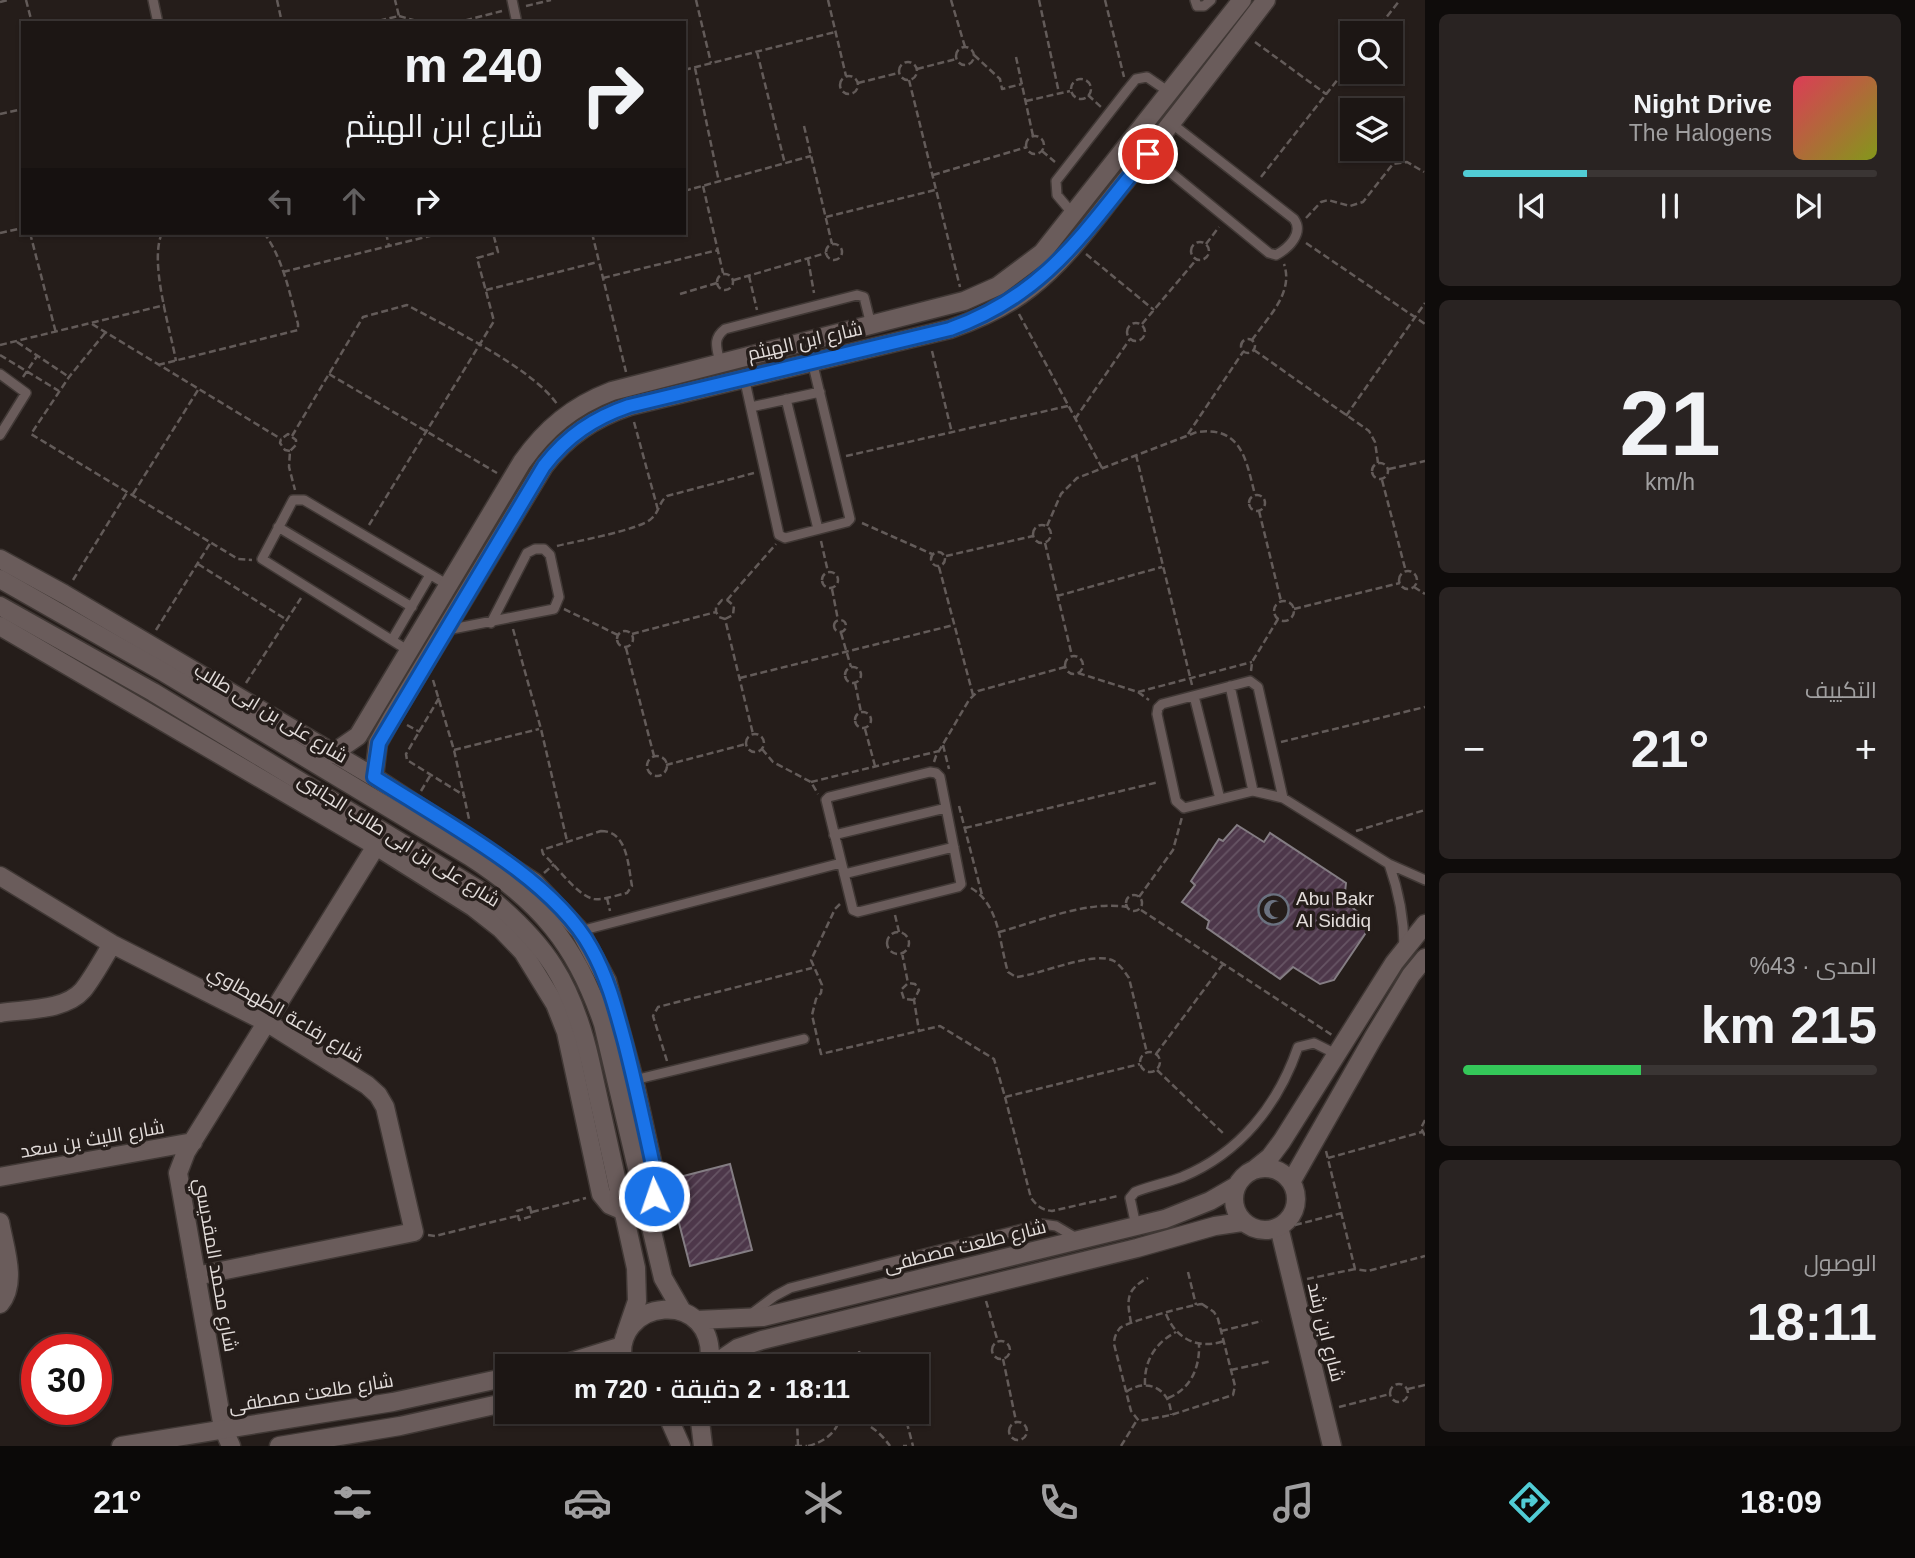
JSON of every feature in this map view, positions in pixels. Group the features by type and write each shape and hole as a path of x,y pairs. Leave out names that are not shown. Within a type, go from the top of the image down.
{"street":[{"name":"شارع ابن الهيثم","path":"332,754 358,736 534,445 565,415 596,397 629,386 964,301 998,286 1042,253 1242,0"},
{"name":"شارع ابن الهيثم","path":"374,777 379,743 553,454 588,424 629,406 928,334 971,321 1012,301 1045,275 1075,244 1266,0"},
{"path":"775,350 779,369"},
{"name":"شارع على بن ابى طالب الجانبى","path":"0,559 64,594 147,645 232,704 374,777 534,882 580,931 607,981 634,1080 657,1184 654,1196 645,1206"},
{"name":"شارع على بن ابى طالب","path":"0,579 165,673 232,704 497,874 528,900 552,926 574,956 591,988 603,1024 663,1278 707,1334 712,1354"},
{"path":"0,606 153,692 380,839 484,893 513,916 536,940 556,967 583,1029 624,1211 638,1284 637,1301 624,1340 624,1354"},
{"name":"شارع على بن ابى طالب الجانبى","path":"0,626 380,839 501,929 523,952 540,977 566,1032 601,1194"},
{"path":"153,692 165,673"},
{"name":"شارع محمد المقديسي","path":"230,1446 223,1428 178,1173 193,1142 380,839"},
{"name":"شارع رفاعة الطهطاوي","path":"0,876 112,944 268,1023 367,1085 378,1095 390,1121 414,1231"},
{"path":"1242,1222 1235,1211 1233,1198 1236,1186 1248,1173 1270,1157 1282,1141 1404,948 1425,924"},
{"path":"0,1013 63,1003 74,998 112,944"},
{"path":"1290,1182 1410,975 1425,958"},
{"name":"شارع الليث بن سعد","path":"0,1177 193,1142"},
{"path":"729,1354 762,1340 1137,1248 1214,1226 1242,1222 1260,1230 1279,1227 1293,1212 1295,1191 1290,1182 1275,1170 1255,1170"},
{"name":"شارع طلعت مصطفى","path":"624,1340 636,1320 650,1311 666,1308 690,1315 744,1319 763,1317 1136,1226 1190,1210 1236,1186"},
{"path":"601,1194 610,1206 624,1211"},
{"path":"0,1222 9,1279 8,1289 0,1304"},
{"name":"شارع ابن رشد","path":"1279,1227 1332,1446"},
{"path":"196,1276 414,1231"},
{"path":"588,1354 624,1340"},
{"name":"شارع طلعت مصطفى","path":"121,1446 393,1402 495,1380"},
{"path":"279,1446 400,1426 495,1405"},
{"path":"671,1424 681,1446"},
{"path":"700,1424 703,1446"}],"lane":[{"path":"153,0 158,21"},
{"path":"512,0 517,21"},
{"path":"1195,0 1197,6 1204,6 1211,0"},
{"path":"1073,214 1057,195 1056,181 1108,114 1136,79 1147,77 1169,92"},
{"path":"1148,154 1269,253 1276,255 1283,251 1296,236 1298,225 1294,219 1171,123"},
{"path":"720,363 715,342 717,335 725,329 817,305 858,295 864,297 871,325"},
{"path":"744,377 782,538 850,519 812,361"},
{"path":"0,374 26,393 0,435"},
{"path":"751,407 820,391"},
{"path":"786,399 818,529"},
{"path":"408,651 262,559 293,500 304,500 448,585"},
{"path":"278,527 412,607"},
{"path":"445,630 491,623 549,612 557,605 559,597 550,555 544,549 535,548 527,553 491,623"},
{"path":"392,640 430,575"},
{"path":"1283,798 1258,687 1250,681 1162,704 1158,708 1157,714 1176,801 1184,808 1253,790 1283,798 1390,864 1425,880"},
{"path":"1230,686 1253,790"},
{"path":"1194,696 1220,799"},
{"path":"936,772 940,777 961,884 892,904 858,912 853,910 826,800 829,797 936,772"},
{"path":"834,835 946,808"},
{"path":"844,874 954,847"},
{"path":"580,931 841,863"},
{"path":"1390,864 1404,920 1404,948"},
{"path":"634,1080 804,1039"},
{"path":"1136,1226 1130,1198 1135,1192 1183,1177 1219,1157 1235,1144 1267,1110 1290,1069 1298,1047 1314,1043 1339,1048"}],"path":[{"path":"0,2 8,0"},
{"path":"26,0 31,21"},
{"path":"277,0 282,21"},
{"path":"395,0 399,16"},
{"path":"696,0 710,64"},
{"path":"828,0 846,76"},
{"path":"951,0 965,47 1000,79 1002,89 1022,84"},
{"path":"1039,0 1059,93"},
{"path":"1105,0 1127,90"},
{"path":"1383,21 1400,0"},
{"path":"378,21 399,16 418,21"},
{"path":"686,69 835,32"},
{"path":"1241,32 1326,94"},
{"path":"956,59 960,49 965,47"},
{"path":"757,52 785,164"},
{"path":"956,59 967,65 971,63 974,55"},
{"path":"1016,57 1033,136"},
{"path":"898,73 900,66 907,62 917,69 956,59"},
{"path":"695,67 719,182"},
{"path":"898,73 904,80 909,80 914,78 917,69"},
{"path":"858,83 898,73"},
{"path":"846,76 853,77 858,83"},
{"path":"846,76 840,83 843,92 855,92 858,83"},
{"path":"1252,188 1340,76"},
{"path":"1083,79 1090,86 1088,95 1080,98 1073,95 1074,82 1083,79"},
{"path":"909,80 964,301"},
{"path":"1026,101 1072,91"},
{"path":"1088,95 1108,114"},
{"path":"0,114 21,109"},
{"path":"804,127 832,244"},
{"path":"1039,136 1043,140 1042,151 1033,153 1027,147 1027,140 1039,136"},
{"path":"933,175 1027,147"},
{"path":"1042,151 1065,170"},
{"path":"686,191 811,156"},
{"path":"1298,225 1321,202 1334,200 1350,206 1363,202 1393,164 1407,162 1425,171"},
{"path":"703,186 723,273"},
{"path":"826,218 936,190"},
{"path":"1206,244 1225,217"},
{"path":"0,233 21,228"},
{"path":"31,235 56,333"},
{"path":"161,235 157,265 176,361"},
{"path":"158,365 298,330 283,272 266,235"},
{"path":"387,235 390,246"},
{"path":"283,272 434,235"},
{"path":"363,535 494,321 477,258 498,252 494,235"},
{"path":"592,235 629,386"},
{"path":"1296,236 1425,324"},
{"path":"1142,324 1196,260 1206,258 1209,248 1206,244 1197,242 1191,248 1192,257 1196,260"},
{"path":"826,253 832,260 842,255 841,247 832,244"},
{"path":"734,280 826,253 832,244"},
{"path":"1075,244 1154,310"},
{"path":"603,278 718,250"},
{"path":"1252,340 1286,290 1286,269 1276,255"},
{"path":"808,259 817,305"},
{"path":"485,290 599,262"},
{"path":"723,273 730,274 734,280 729,289 721,289 717,283 719,275 723,273"},
{"path":"749,276 759,320"},
{"path":"680,293 717,283"},
{"path":"1012,301 1102,468"},
{"path":"1346,416 1425,303"},
{"path":"0,345 165,305"},
{"path":"292,436 363,317 407,305 480,345 547,388 565,415"},
{"path":"92,324 281,439"},
{"path":"1130,324 1142,324 1145,328 1143,337 1135,341 1130,339 1126,332 1130,324"},
{"path":"105,333 69,377 31,434 238,559 262,559"},
{"path":"928,334 952,433"},
{"path":"1075,419 1130,339"},
{"path":"1186,437 1243,352 1241,343 1246,339 1252,340"},
{"path":"1252,340 1254,350"},
{"path":"16,341 69,377"},
{"path":"1254,350 1369,431 1375,442 1378,463 1372,471 1377,479 1382,480"},
{"path":"1243,352 1254,350"},
{"path":"0,355 59,391"},
{"path":"17,385 37,355"},
{"path":"328,374 512,482"},
{"path":"133,494 199,389"},
{"path":"836,458 1068,405"},
{"path":"629,406 658,510"},
{"path":"1045,543 1052,535 1047,526 1055,504 1077,478 1197,432 1221,432 1240,447 1255,495"},
{"path":"281,439 288,434 292,436"},
{"path":"292,436 296,444 290,451 289,467 292,484 299,499"},
{"path":"281,439 281,447 290,451"},
{"path":"1136,455 1190,677"},
{"path":"1389,470 1425,461"},
{"path":"1378,463 1385,464 1389,470"},
{"path":"544,549 640,525 649,521 667,496 765,470"},
{"path":"1382,480 1389,470"},
{"path":"1382,480 1406,572"},
{"path":"64,594 128,491"},
{"path":"1255,495 1264,499 1264,508 1259,511 1249,505 1251,497 1255,495"},
{"path":"1259,511 1281,601"},
{"path":"850,519 932,554 941,552 946,556"},
{"path":"1045,543 1038,542 1034,536 1035,528 1047,526"},
{"path":"818,529 828,572"},
{"path":"946,556 1034,536"},
{"path":"727,600 734,606 735,611 730,618 725,619 719,617 716,612 718,603 727,600 782,538"},
{"path":"147,645 211,542"},
{"path":"1045,543 1072,656"},
{"path":"932,554 933,565 939,567"},
{"path":"939,567 945,563 946,556"},
{"path":"197,564 287,620"},
{"path":"939,567 973,695"},
{"path":"1057,596 1163,567"},
{"path":"828,572 835,573 838,580 835,587 825,587 821,580 828,572"},
{"path":"1414,587 1417,583 1415,574 1406,572 1400,576 1400,583 1405,589 1414,587 1425,594"},
{"path":"1294,609 1400,583"},
{"path":"832,588 838,620 834,627 841,632"},
{"path":"232,704 307,589"},
{"path":"1281,601 1289,603 1294,609"},
{"path":"1278,619 1274,609 1281,601"},
{"path":"557,605 618,635"},
{"path":"1278,619 1287,620 1294,609"},
{"path":"618,635 625,631 632,634 716,612"},
{"path":"510,619 541,729 567,841"},
{"path":"725,619 753,734"},
{"path":"1250,681 1252,662 1278,619"},
{"path":"838,620 842,620 846,626 841,632"},
{"path":"740,678 954,625"},
{"path":"841,632 851,667"},
{"path":"626,648 633,643 632,634"},
{"path":"618,635 618,643 626,648 654,756"},
{"path":"1072,656 1065,662 1070,673 1078,673 1138,692 1158,708"},
{"path":"1072,656 1082,659 1082,669 1078,673"},
{"path":"427,660 454,750 473,841"},
{"path":"1138,692 1252,662"},
{"path":"851,667 845,671 846,679 855,683"},
{"path":"851,667 860,671 860,678 855,683"},
{"path":"936,772 934,763 939,751 973,695 984,688 1065,667"},
{"path":"855,683 861,712"},
{"path":"439,698 406,754 407,760 465,796"},
{"path":"1271,744 1425,707"},
{"path":"861,712 856,717 856,724 866,729 875,766"},
{"path":"861,712 866,712 872,718 872,723 866,729"},
{"path":"454,750 541,729"},
{"path":"746,744 749,736 753,734"},
{"path":"753,734 763,738 762,749 773,762 811,782 939,751"},
{"path":"666,765 746,744"},
{"path":"746,744 753,752 762,749"},
{"path":"943,744 952,780"},
{"path":"654,756 662,758 666,765 663,774 653,775 648,771 649,760 654,756"},
{"path":"965,828 1172,779"},
{"path":"958,804 982,895"},
{"path":"1139,897 1173,850 1184,808"},
{"path":"1343,835 1425,810"},
{"path":"601,831 615,835 623,847 632,886 630,891 597,900 577,889 543,854 544,848 567,841 601,831"},
{"path":"961,884 982,895 989,905 999,932 1008,972 1016,977 1095,958 1115,961 1129,978 1147,1053"},
{"path":"849,897 835,909 812,954 813,967 822,989 811,1015 821,1054 940,1026 994,1059 1031,1198 1037,1205 1045,1210 1052,1210 1135,1192"},
{"path":"1127,907 1129,897 1139,897"},
{"path":"999,932 1088,907 1113,904 1127,907 1133,912 1140,909 1143,903 1139,897"},
{"path":"892,904 899,932 907,937 909,942 902,953 893,953 887,947 891,935 899,932"},
{"path":"1140,909 1223,963 1339,1048"},
{"path":"902,953 908,983"},
{"path":"1156,1054 1223,963"},
{"path":"670,1071 653,1016 658,1007 813,967"},
{"path":"908,983 915,984 919,990 914,1000 919,1031"},
{"path":"908,983 901,990 901,995 904,999 914,1000"},
{"path":"1140,1064 1143,1055 1156,1054 1160,1059 1157,1070"},
{"path":"1005,1097 1140,1064"},
{"path":"1140,1064 1145,1071 1157,1070 1235,1144"},
{"path":"1328,1158 1423,1134 1422,1124 1425,1120"},
{"path":"1321,1129 1355,1269"},
{"path":"414,1231 435,1236 517,1216 517,1211 530,1207 531,1212 601,1194"},
{"path":"1279,1227 1342,1213"},
{"path":"1292,1282 1355,1269 1368,1271 1425,1256"},
{"path":"1188,1272 1196,1305"},
{"path":"1131,1323 1127,1300 1132,1290 1148,1278"},
{"path":"982,1285 998,1342"},
{"path":"1202,1304 1214,1312 1236,1386 1230,1398 1144,1422 1137,1420 1131,1411 1114,1344 1119,1330 1131,1323 1166,1314 1202,1304"},
{"path":"1166,1314 1176,1332 1191,1342 1199,1344 1224,1341"},
{"path":"1221,1332 1262,1321"},
{"path":"1145,1385 1146,1368 1152,1353 1162,1340 1176,1332"},
{"path":"998,1342 1007,1344 1009,1348 1009,1355 1003,1359 995,1358 992,1352 998,1342"},
{"path":"1168,1398 1181,1390 1192,1377 1199,1361 1199,1344"},
{"path":"1003,1359 1016,1421"},
{"path":"1231,1370 1272,1361"},
{"path":"1396,1384 1405,1386 1407,1390 1407,1397 1401,1401 1394,1400 1390,1394 1396,1384"},
{"path":"1126,1392 1145,1385 1158,1388 1168,1398 1171,1415"},
{"path":"1407,1390 1425,1385"},
{"path":"1324,1411 1390,1394"},
{"path":"1121,1446 1137,1420"},
{"path":"1016,1421 1010,1426 1009,1433 1020,1439"},
{"path":"1016,1421 1026,1426 1027,1431 1020,1439"},
{"path":"797,1424 797,1446 808,1446 825,1440 839,1424"},
{"path":"867,1424 890,1446"},
{"path":"908,1424 913,1446"},
{"path":"1020,1439 1022,1446"},
{"path":"825,1440 828,1446"}],"building":[{"name":"Abu Bakr Al Siddiq","path":"1237,825 1264,842 1270,833 1346,883 1344,901 1363,916 1360,927 1367,931 1334,980 1320,984 1293,967 1280,979 1207,928 1209,921 1182,902 1195,885 1191,881 1219,839 1223,841"},
{"path":"730,1164 752,1250 690,1266 668,1180"}],"place":[{"name":"Abu Bakr Al Siddiq","path":"1273,909"}],"route":[{"path":"654,1196 657,1184 619,1021 607,981 590,946 580,931 534,882 374,777 379,743 544,466 575,433 601,417 629,406 950,329 992,312 1029,289 1061,260 1148,154"}]}
